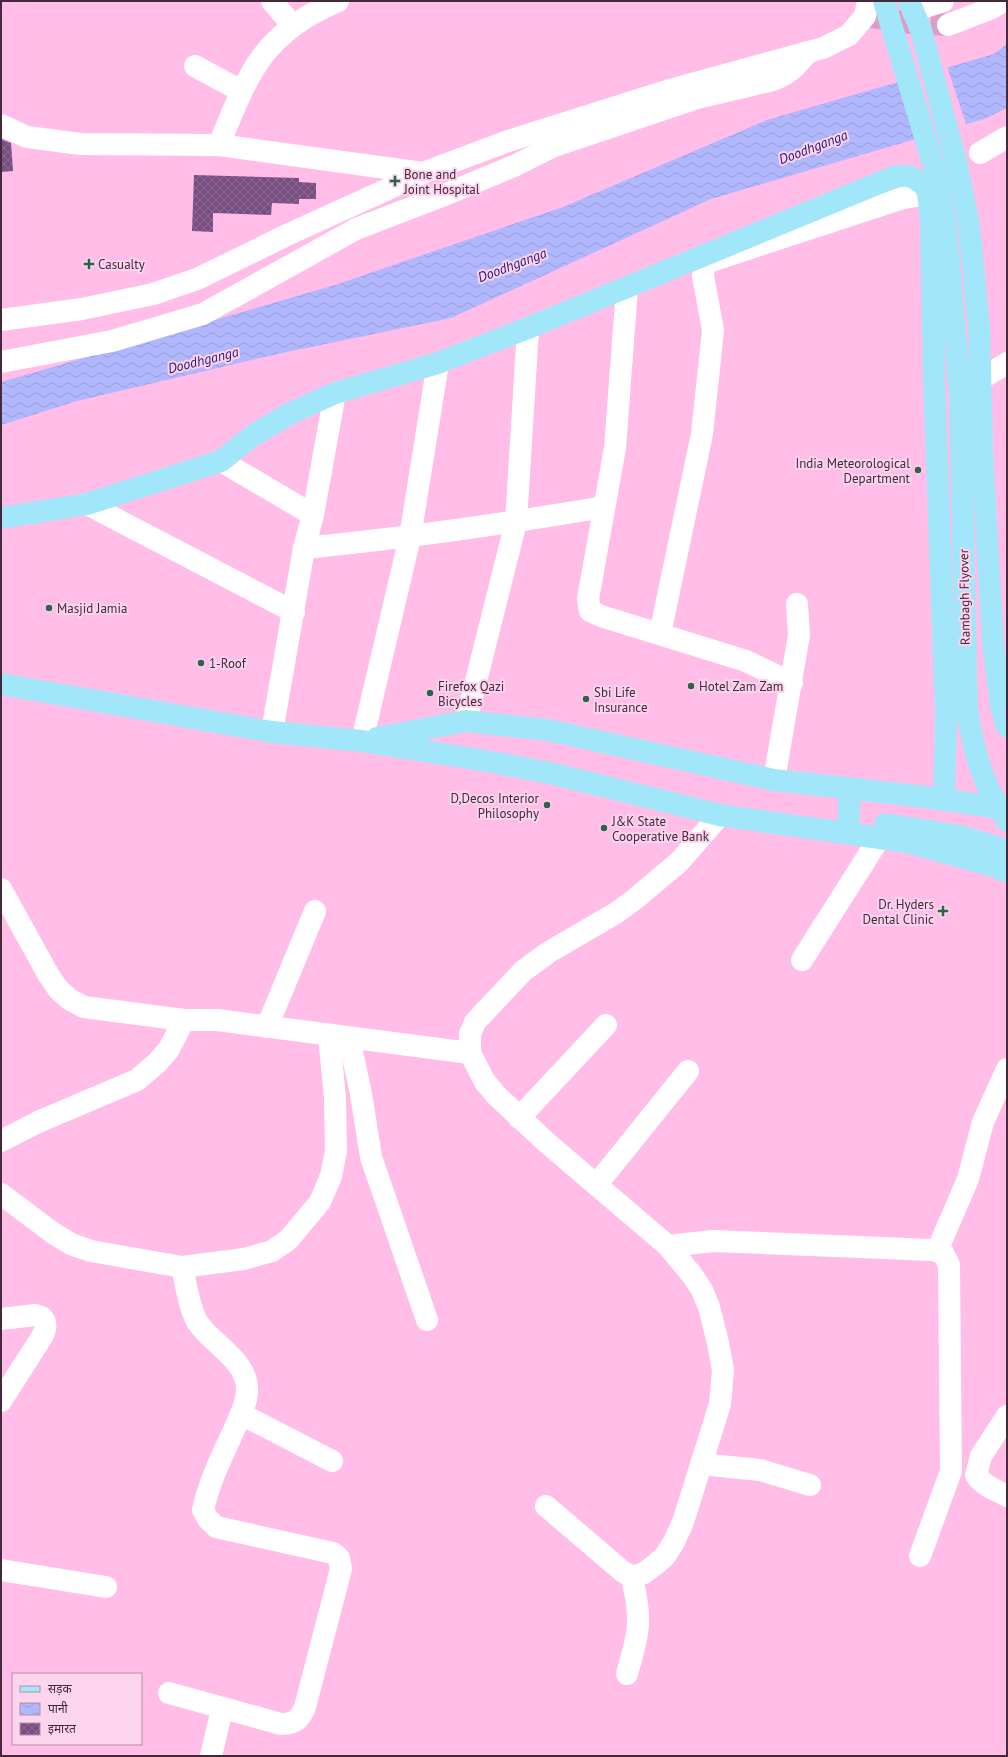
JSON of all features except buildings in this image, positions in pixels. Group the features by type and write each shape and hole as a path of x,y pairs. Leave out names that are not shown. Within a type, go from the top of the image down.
{"main road":[{"name":"Rambagh Flyover","path":"884,1 893,26 936,173 946,229 960,393 967,708 976,758 997,805 1007,821"},
{"path":"911,6 921,30 957,166 969,226 979,326 982,449 992,644 1001,706 1007,727"},
{"path":"1,518 87,504 221,461 252,436 286,415 336,394 438,363 626,288 896,176 910,176 931,189 934,379 949,801"},
{"path":"949,801 958,768 942,390 958,365"},
{"path":"1,684 272,732 362,741 493,762 515,755 521,756 651,787 726,809 848,833 907,842 996,866 1007,872"},
{"path":"362,741 466,722 548,730 774,780 1007,809"},
{"path":"848,833 850,789"},
{"path":"726,809 918,828 960,836 1007,850"}],"street":[{"path":"272,1 292,25"},
{"path":"219,145 241,91 258,60 292,25 314,11 338,1"},
{"path":"849,35 865,16 868,1"},
{"path":"911,6 943,1"},
{"path":"948,25 992,8 1003,1"},
{"path":"1,320 82,309 153,294 196,279 287,234 423,173 508,141 673,89 823,48 849,35 872,28 893,26"},
{"path":"1,362 112,341 203,314 356,229 457,190 516,165 554,146 697,98 784,76 791,71 808,52"},
{"path":"195,66 241,91"},
{"path":"1,125 27,137 81,144 219,145 423,173"},
{"path":"980,153 1007,137"},
{"path":"660,634 703,426 713,330 703,276 704,265 708,262 931,189"},
{"path":"626,288 615,448 588,599 590,611 601,616 746,660 792,683"},
{"path":"466,722 516,522 528,328"},
{"path":"362,741 410,537 438,363"},
{"path":"981,379 1007,363"},
{"path":"272,732 304,548 336,394"},
{"path":"221,461 312,515"},
{"path":"87,504 294,612"},
{"path":"304,548 410,537 516,522 604,507"},
{"path":"774,780 800,635 797,604"},
{"path":"632,1578 644,1573 656,1564 665,1556 674,1542 683,1522 720,1404 723,1370 709,1307 702,1290 692,1275 668,1246 519,1118 497,1096 485,1082 470,1053 470,1034 475,1022 523,971 549,952 616,913 635,899 679,862 726,809"},
{"path":"802,960 880,838"},
{"path":"1,889 48,974 58,988 70,999 84,1007 184,1020 217,1020 470,1053"},
{"path":"267,1027 315,911"},
{"path":"1,1141 38,1122 137,1080 157,1063 169,1049 184,1020"},
{"path":"519,1118 606,1025"},
{"path":"1,1194 53,1233 71,1244 91,1251 182,1267 244,1259 272,1252 288,1240 320,1202 331,1176 336,1151 335,1098 339,1037"},
{"path":"339,1037 361,1094 370,1157 427,1320"},
{"path":"937,1251 968,1179 983,1122 1007,1069"},
{"path":"597,1184 688,1071"},
{"path":"668,1246 713,1241 937,1251 943,1253 949,1265 951,1471 920,1556"},
{"path":"168,1694 281,1724 295,1722 301,1716 305,1706 341,1569 339,1558 333,1553 216,1527 208,1519 204,1510 210,1485 241,1414 246,1401 248,1389 243,1372 235,1362 205,1333 197,1321 182,1267"},
{"path":"1,1320 35,1315 40,1316 45,1321 46,1328 1,1401"},
{"path":"241,1414 332,1461"},
{"path":"1007,1416 981,1456 976,1475 980,1481 1007,1496"},
{"path":"701,1464 760,1470 810,1485"},
{"path":"546,1506 612,1563 632,1578 638,1621 637,1637 627,1674"},
{"path":"1,1570 106,1587"},
{"path":"211,1756 222,1709"}],"water":[{"name":"Doodhganga","path":"1007,44 1007,108 984,119 711,199 451,318 282,353 77,401 1,425 1,382 335,285 563,207 767,120 994,54"}],"pier":[{"path":"947,66 967,127 920,140 900,79"}],"tunnel":[{"path":"865,16 909,23 948,25"}],"place":[{"name":"Bone and Joint Hospital","path":"395,181"},
{"name":"Casualty","path":"89,264"},
{"name":"India Meteorological Department","path":"918,470"},
{"name":"Masjid Jamia","path":"49,608"},
{"name":"1-Roof","path":"201,663"},
{"name":"Hotel Zam Zam","path":"691,686"},
{"name":"Firefox Qazi Bicycles","path":"430,693"},
{"name":"Sbi Life Insurance","path":"586,699"},
{"name":"D,Decos Interior Philosophy","path":"547,805"},
{"name":"J&K State Cooperative Bank","path":"604,828"},
{"name":"Dr. Hyders Dental Clinic","path":"943,911"}]}
